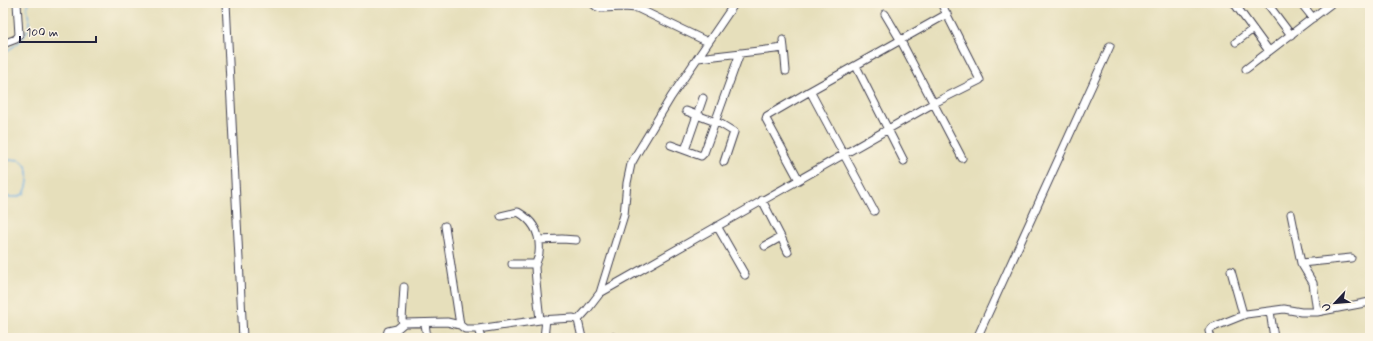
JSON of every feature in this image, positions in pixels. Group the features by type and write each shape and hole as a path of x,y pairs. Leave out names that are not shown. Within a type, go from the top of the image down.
{"street":[{"path":"3,44 16,39 19,36 17,3"},
{"path":"226,3 244,338"},
{"path":"592,3 597,7 602,8 637,8 708,42"},
{"path":"578,320 600,292 624,215 627,183 636,155 667,103 735,3"},
{"path":"600,292 889,130 934,103 980,80 941,3"},
{"path":"1234,3 1270,50"},
{"path":"1267,3 1291,34"},
{"path":"1301,3 1313,18"},
{"path":"1246,69 1332,3"},
{"path":"885,14 901,41 962,158"},
{"path":"799,180 766,119 767,116 947,14"},
{"path":"1236,42 1253,29"},
{"path":"783,40 786,71"},
{"path":"977,338 1110,46"},
{"path":"698,58 784,48"},
{"path":"671,145 701,156 704,153 740,53"},
{"path":"856,66 904,161"},
{"path":"810,92 874,211"},
{"path":"685,150 703,98"},
{"path":"686,111 716,121 728,127 734,133 724,162"},
{"path":"762,200 788,252"},
{"path":"501,216 516,212 520,213 528,218 536,228 539,240 539,254 536,264 544,338"},
{"path":"1291,214 1301,263 1313,284 1317,312"},
{"path":"445,226 460,325"},
{"path":"717,226 745,276"},
{"path":"765,246 781,237"},
{"path":"539,240 576,240"},
{"path":"1301,263 1351,258"},
{"path":"512,264 536,264"},
{"path":"1231,271 1243,314"},
{"path":"404,287 402,320 404,323"},
{"path":"1211,338 1209,331 1211,328 1243,314 1284,309 1301,312 1317,312 1370,302"},
{"path":"1270,311 1274,338"},
{"path":"386,338 386,334 388,332 397,329 404,323 447,322 460,325 465,329 478,329 543,320 573,318 578,320"},
{"path":"578,320 582,338"},
{"path":"425,322 427,338"},
{"path":"478,329 481,338"}],"waterway":[{"path":"3,53 16,44 27,32 29,27 27,8 28,3"},
{"path":"3,163 11,160 18,160 23,162 28,173 27,187 24,194 16,197 3,197"}]}
